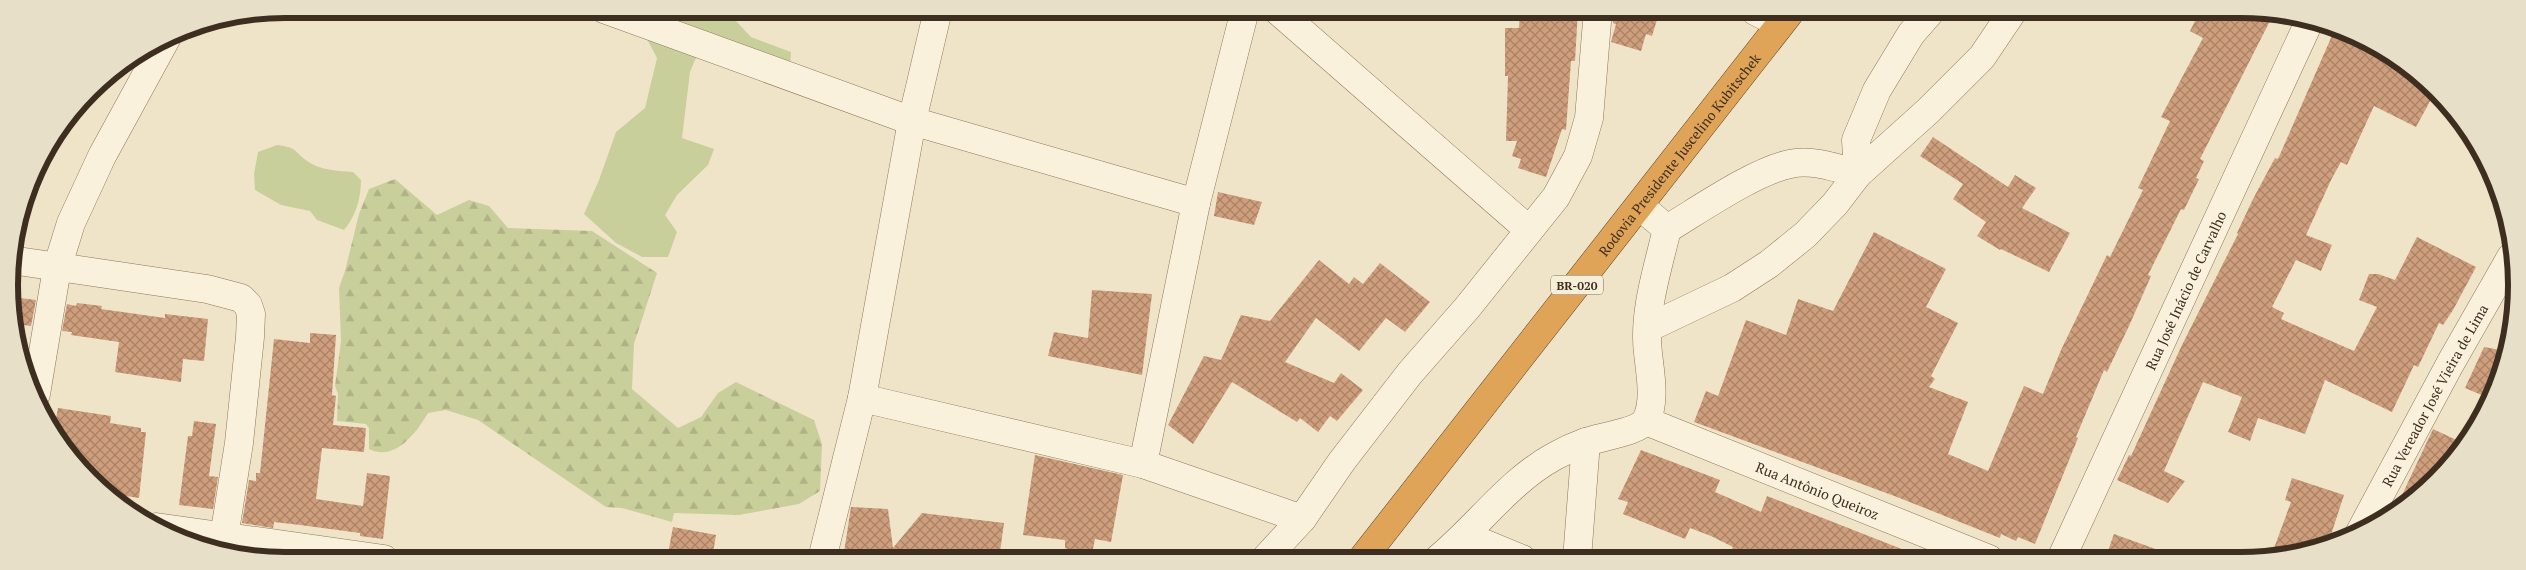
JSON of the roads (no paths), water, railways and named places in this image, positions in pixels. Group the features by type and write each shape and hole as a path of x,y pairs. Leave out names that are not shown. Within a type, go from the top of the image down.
{"highway":[{"name":"Rodovia Presidente Juscelino Kubitschek","path":"1368,552 1640,206 1784,18"}],"street":[{"path":"629,18 912,121 1196,203"},
{"path":"824,552 862,398 912,121 936,18"},
{"path":"1143,464 1196,203 1243,18"},
{"path":"1286,18 1529,230"},
{"path":"1272,552 1302,520 1342,462 1410,373 1467,308 1556,197 1578,156 1589,118 1597,18"},
{"path":"1858,174 1856,140 1878,90 1912,34 1925,18"},
{"path":"1648,328 1732,288 1769,264 1805,235 1835,204 1858,174 1922,117 1982,57 2009,18"},
{"name":"Rua José Inácio de Carvalho","path":"2064,552 2306,26"},
{"path":"37,385 57,268 71,223 95,170 161,48"},
{"path":"1447,552 1466,536 1518,480 1554,456 1586,442 1637,427 1646,421 1650,405 1651,375 1647,350 1649,308 1667,229 1769,171 1790,163 1821,164 1858,174"},
{"path":"1640,206 1667,229"},
{"path":"19,261 206,289 240,298 248,305 251,314 250,330 239,443 224,537"},
{"name":"Rua Vereador José Vieira de Lima","path":"2366,522 2450,364 2507,263"},
{"path":"862,398 1143,464 1302,520"},
{"name":"Rua Antônio Queiroz","path":"1646,421 1972,552"},
{"path":"1578,552 1586,442"},
{"path":"182,531 314,552"},
{"path":"1466,536 1505,552"}]}
